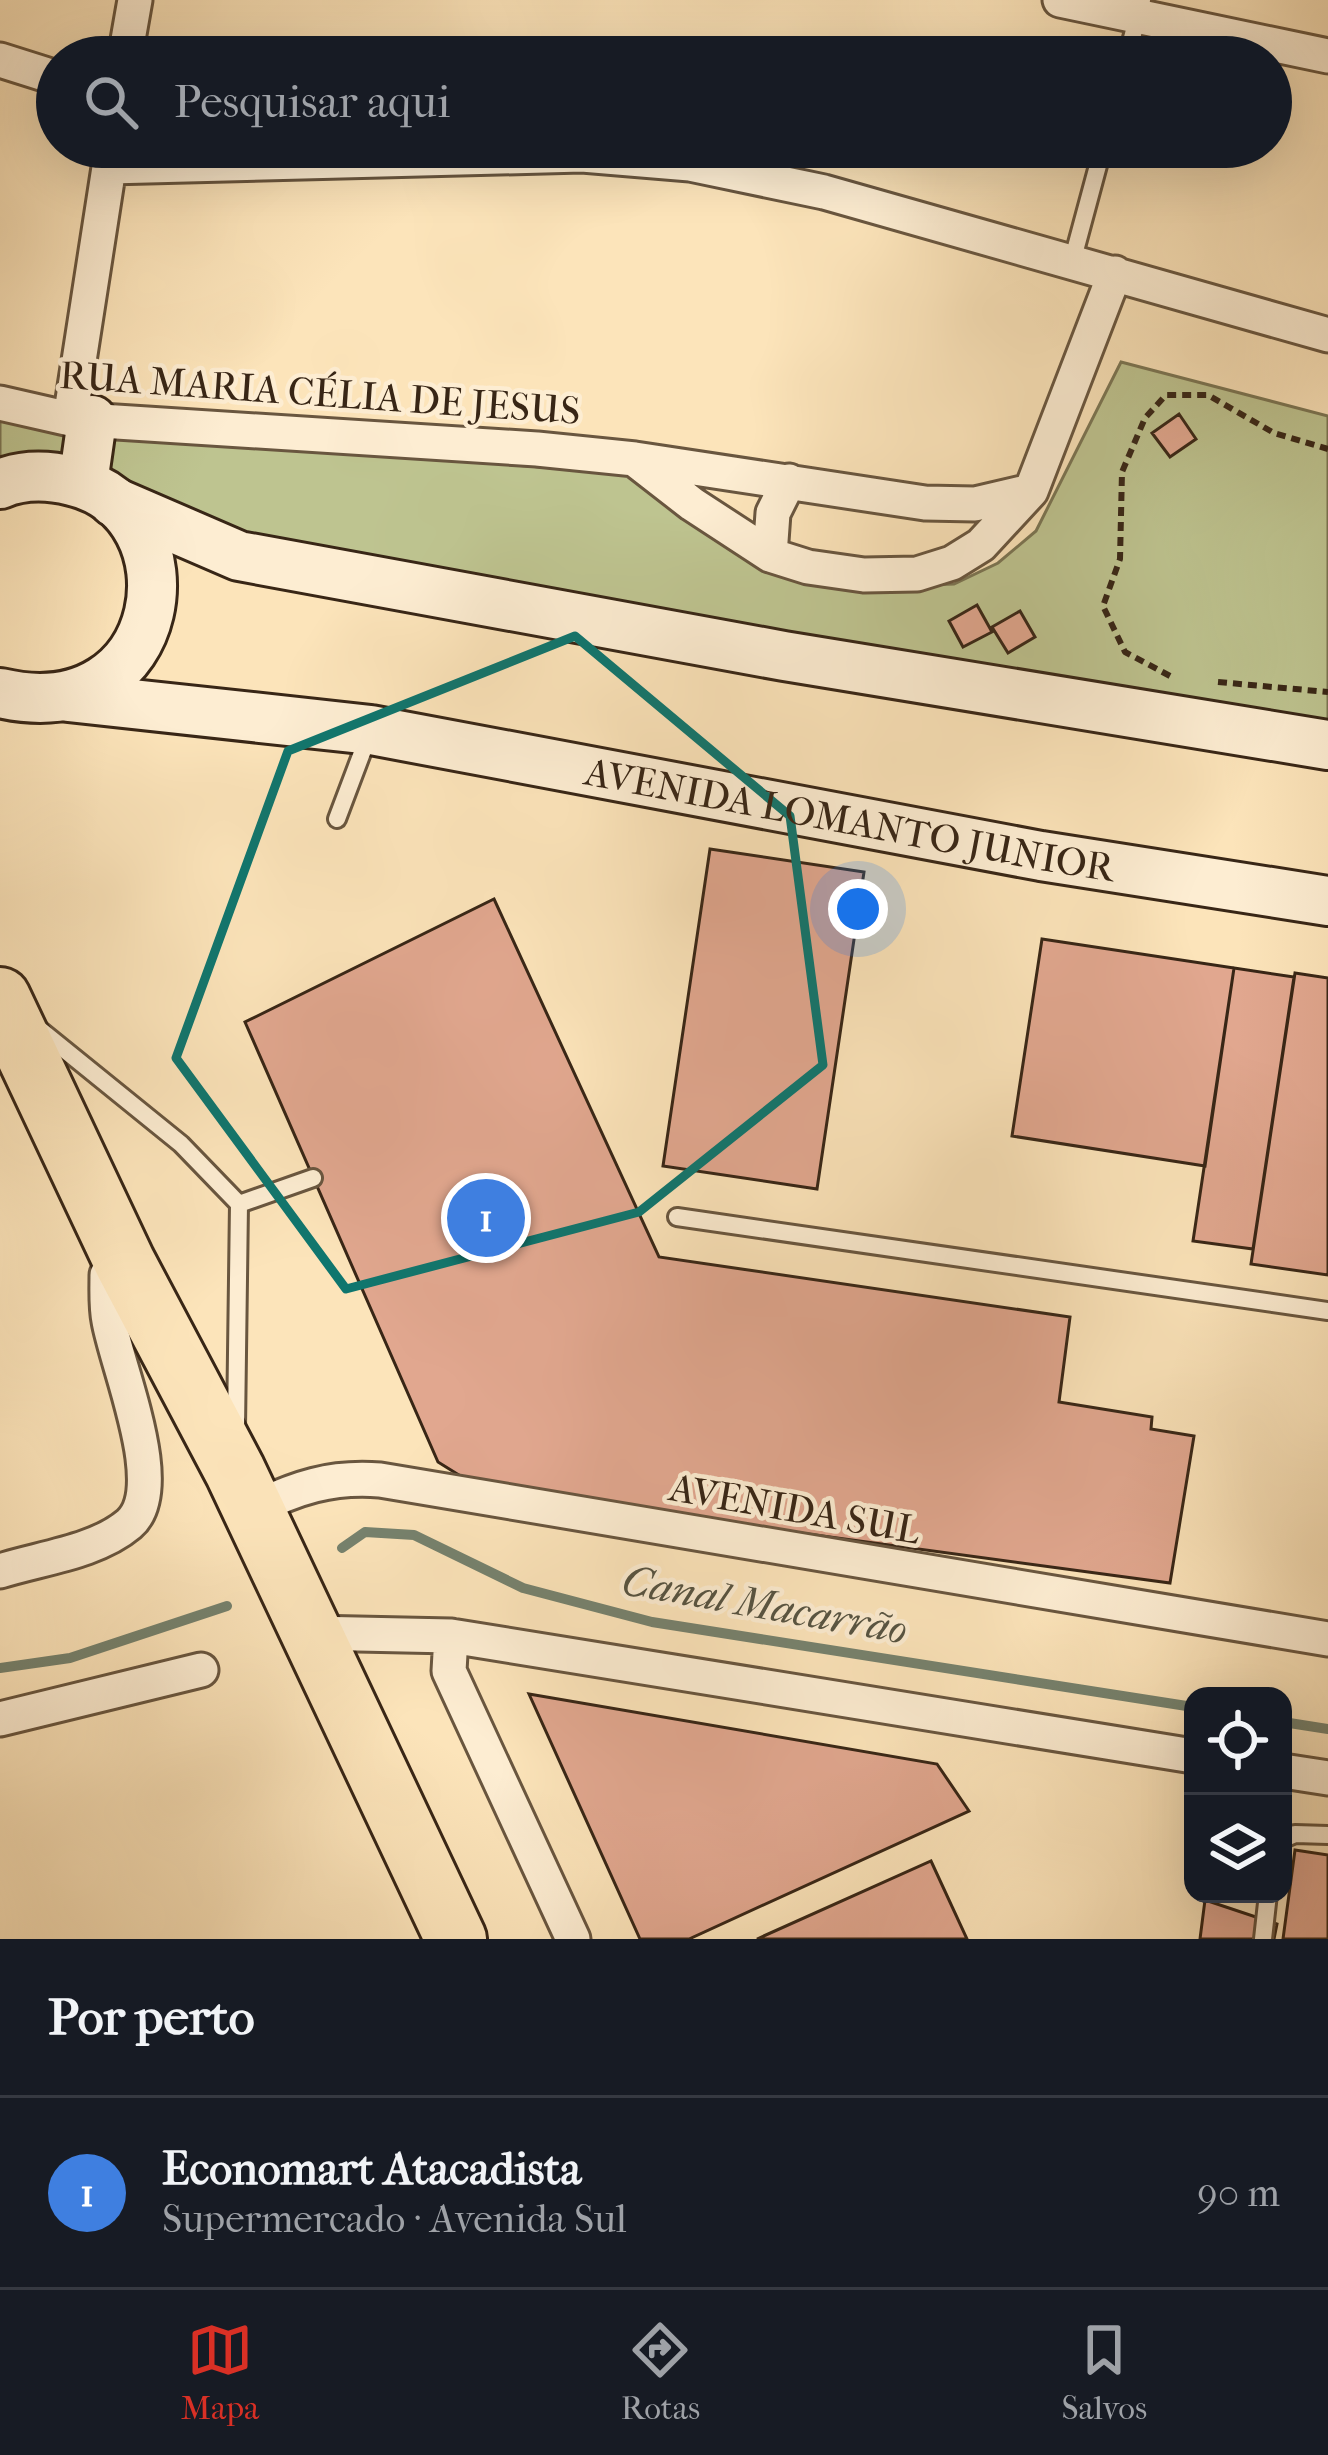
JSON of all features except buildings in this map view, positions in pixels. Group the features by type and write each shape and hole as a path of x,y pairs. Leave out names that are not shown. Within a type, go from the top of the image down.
{"highway":[{"path":"0,997 456,1939"}],"main road":[{"path":"68,697 100,684 127,661 145,630 153,596 150,562 137,529 98,493 81,419"},
{"path":"0,484 48,475 239,556 784,656 1328,746"},
{"name":"AVENIDA LOMANTO JUNIOR","path":"0,693 32,700 68,697 371,730 1041,856 1328,901"}],"street":[{"path":"129,36 135,0"},
{"path":"1060,0 1140,8 1250,36"},
{"path":"1292,47 1328,56"},
{"path":"0,60 36,71"},
{"path":"81,419 109,168"},
{"path":"709,168 824,192 1328,335"},
{"name":"RUA MARIA CÉLIA DE JESUS","path":"635,459 692,504 770,555 808,567 864,575 917,574 952,563 980,545 995,512 1031,491 1115,273"},
{"name":"RUA MARIA CÉLIA DE JESUS","path":"0,403 81,419 635,459 995,512"},
{"path":"770,555 773,514 789,481"},
{"path":"0,1571 112,1535 138,1515 146,1498 143,1461 108,1319 107,1275 125,1263"},
{"name":"AVENIDA SUL","path":"274,1555 298,1487 347,1478 380,1480 1328,1640"},
{"path":"274,1555 452,1636 1184,1755"},
{"path":"452,1636 449,1671 573,1939"},
{"path":"0,1719 201,1670"},
{"path":"1292,1772 1328,1778"}],"lane":[{"path":"1072,262 1097,168"},
{"path":"337,819 371,730"},
{"path":"0,997 181,1144 239,1204 274,1555"},
{"path":"239,1204 314,1178"},
{"path":"677,1216 1328,1311"},
{"path":"1292,1835 1328,1835"},
{"path":"1263,1939 1267,1903"}],"path":[{"path":"1174,678 1125,652 1103,606 1120,559 1122,472 1145,418 1166,395 1208,395 1274,433 1328,449"},
{"path":"1216,682 1328,692"}],"highlighted area":[{"path":"575,636 790,816 823,1065 639,1212 346,1289 176,1058 288,751"}],"green space":[{"path":"1121,362 1328,416 1328,756 597,612 77,496 0,457 0,406 300,448 604,472 638,477 877,587 954,584 998,563 1036,531"}],"waterway":[{"name":"Canal Macarrão","path":"342,1548 365,1532 414,1535 523,1588 652,1622 1184,1706"},
{"name":"Canal Macarrão","path":"0,1668 70,1658 227,1606"},
{"name":"Canal Macarrão","path":"1292,1723 1328,1729"}],"place":[{"name":"Economart Atacadista","path":"486,1218"}]}
